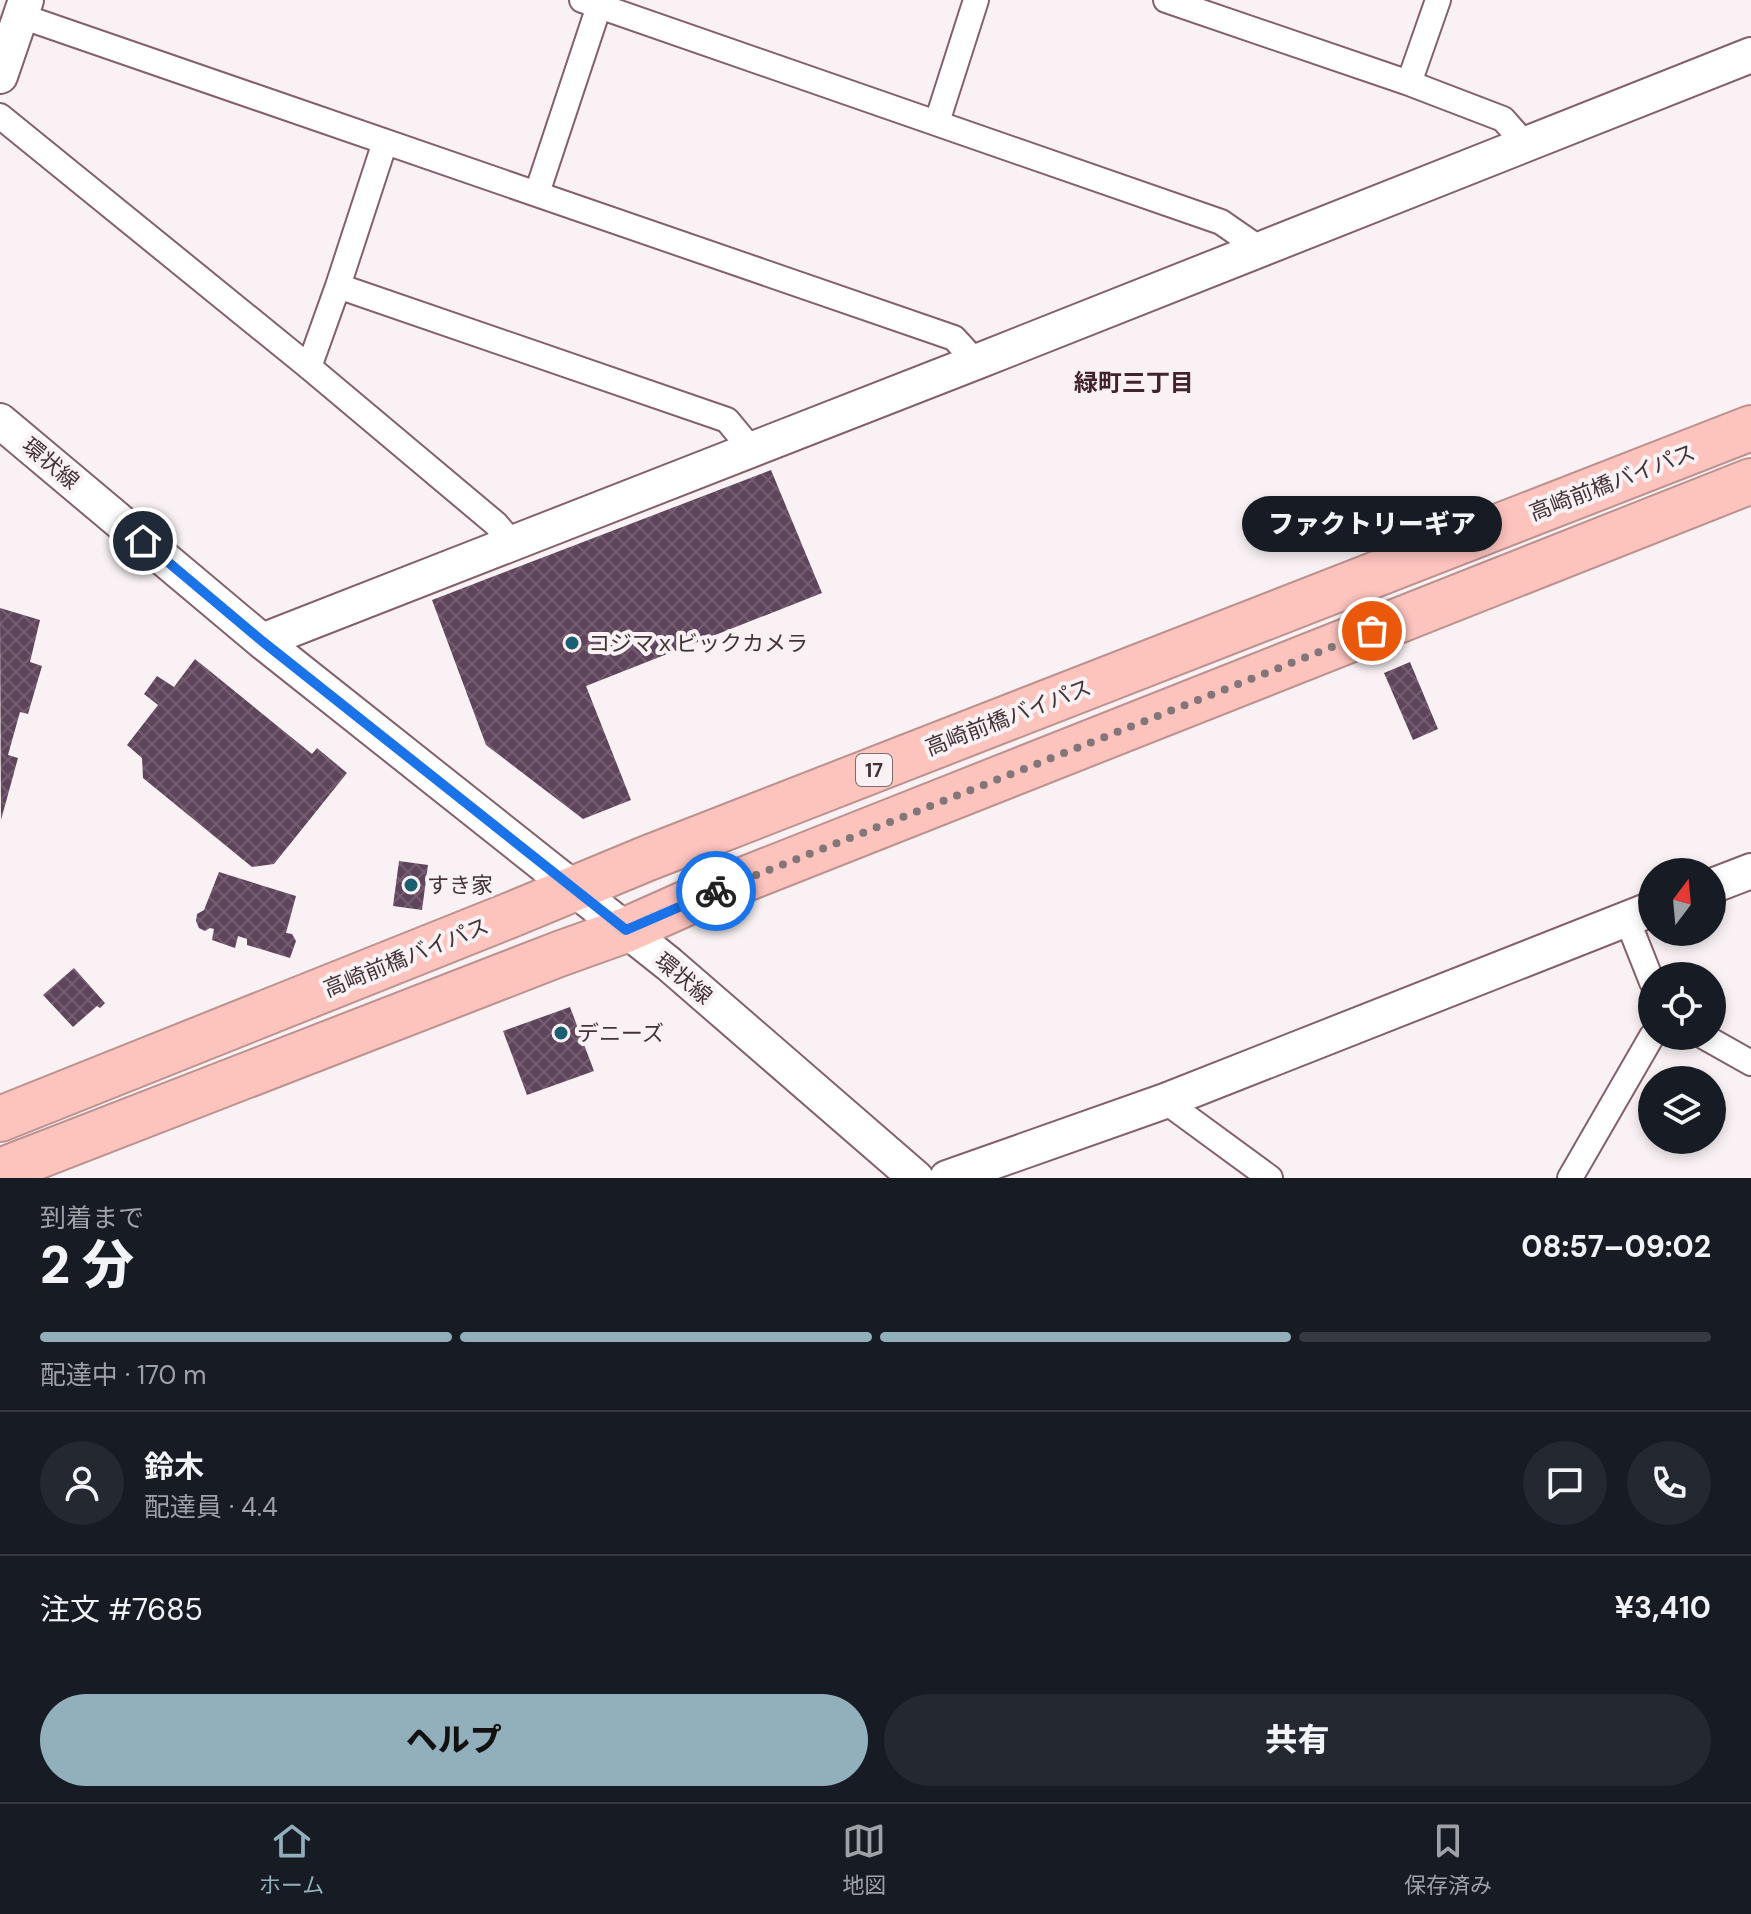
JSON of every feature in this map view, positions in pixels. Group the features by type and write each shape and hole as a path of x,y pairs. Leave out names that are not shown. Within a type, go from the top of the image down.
{"highway":[{"name":"高崎前橋バイパス","path":"0,1119 574,888 1751,428"},
{"name":"17","path":"0,1171 626,930 700,897 1751,481"}],"street":[{"path":"937,122 976,0"},
{"path":"1166,0 1226,10 1503,119 1526,145"},
{"path":"1409,83 1438,0"},
{"path":"537,193 594,2 1221,222 1260,249"},
{"path":"0,76 24,8 385,142 954,338 976,362"},
{"path":"262,641 1751,55"},
{"path":"0,116 309,367 496,524 512,543"},
{"path":"309,367 385,142"},
{"path":"338,286 727,420 751,449"},
{"name":"環状線","path":"0,421 262,641 669,964 916,1178"},
{"path":"1726,881 1751,871"},
{"path":"947,1178 1165,1101 1638,915"},
{"path":"1726,1049 1751,1063"},
{"path":"1570,1178 1644,1050"},
{"path":"1165,1101 1270,1178"}],"building":[{"name":"コジマｘビックカメラ","path":"771,470 822,593 586,686 631,800 583,819 486,745 432,600"},
{"path":"0,608 40,620 30,662 42,666 28,714 20,712 8,755 18,758 1,820"},
{"path":"195,659 312,754 317,748 347,773 274,864 252,867 143,778 142,758 127,745 158,705 144,694 157,676 174,687"},
{"path":"1410,662 1438,729 1413,740 1384,673"},
{"name":"すき家","path":"399,861 428,865 422,910 393,906"},
{"path":"219,872 296,896 286,933 292,934 296,941 290,958 247,945 247,939 238,936 235,948 212,940 214,929 205,931 199,928 197,914 204,910"},
{"path":"74,968 105,1003 73,1027 43,995"},
{"path":"570,1007 594,1071 527,1095 503,1031"}],"way so far":[{"path":"716,891 1372,631"}],"place":[{"name":"ファクトリーギア","path":"1372,631"},
{"name":"コジマｘビックカメラ","path":"572,643"},
{"name":"すき家","path":"411,885"},
{"name":"デニーズ","path":"561,1033"}],"district":[{"name":"緑町三丁目","path":"1134,383"}],"route":[{"path":"143,541 262,641 626,930 716,891"}]}
